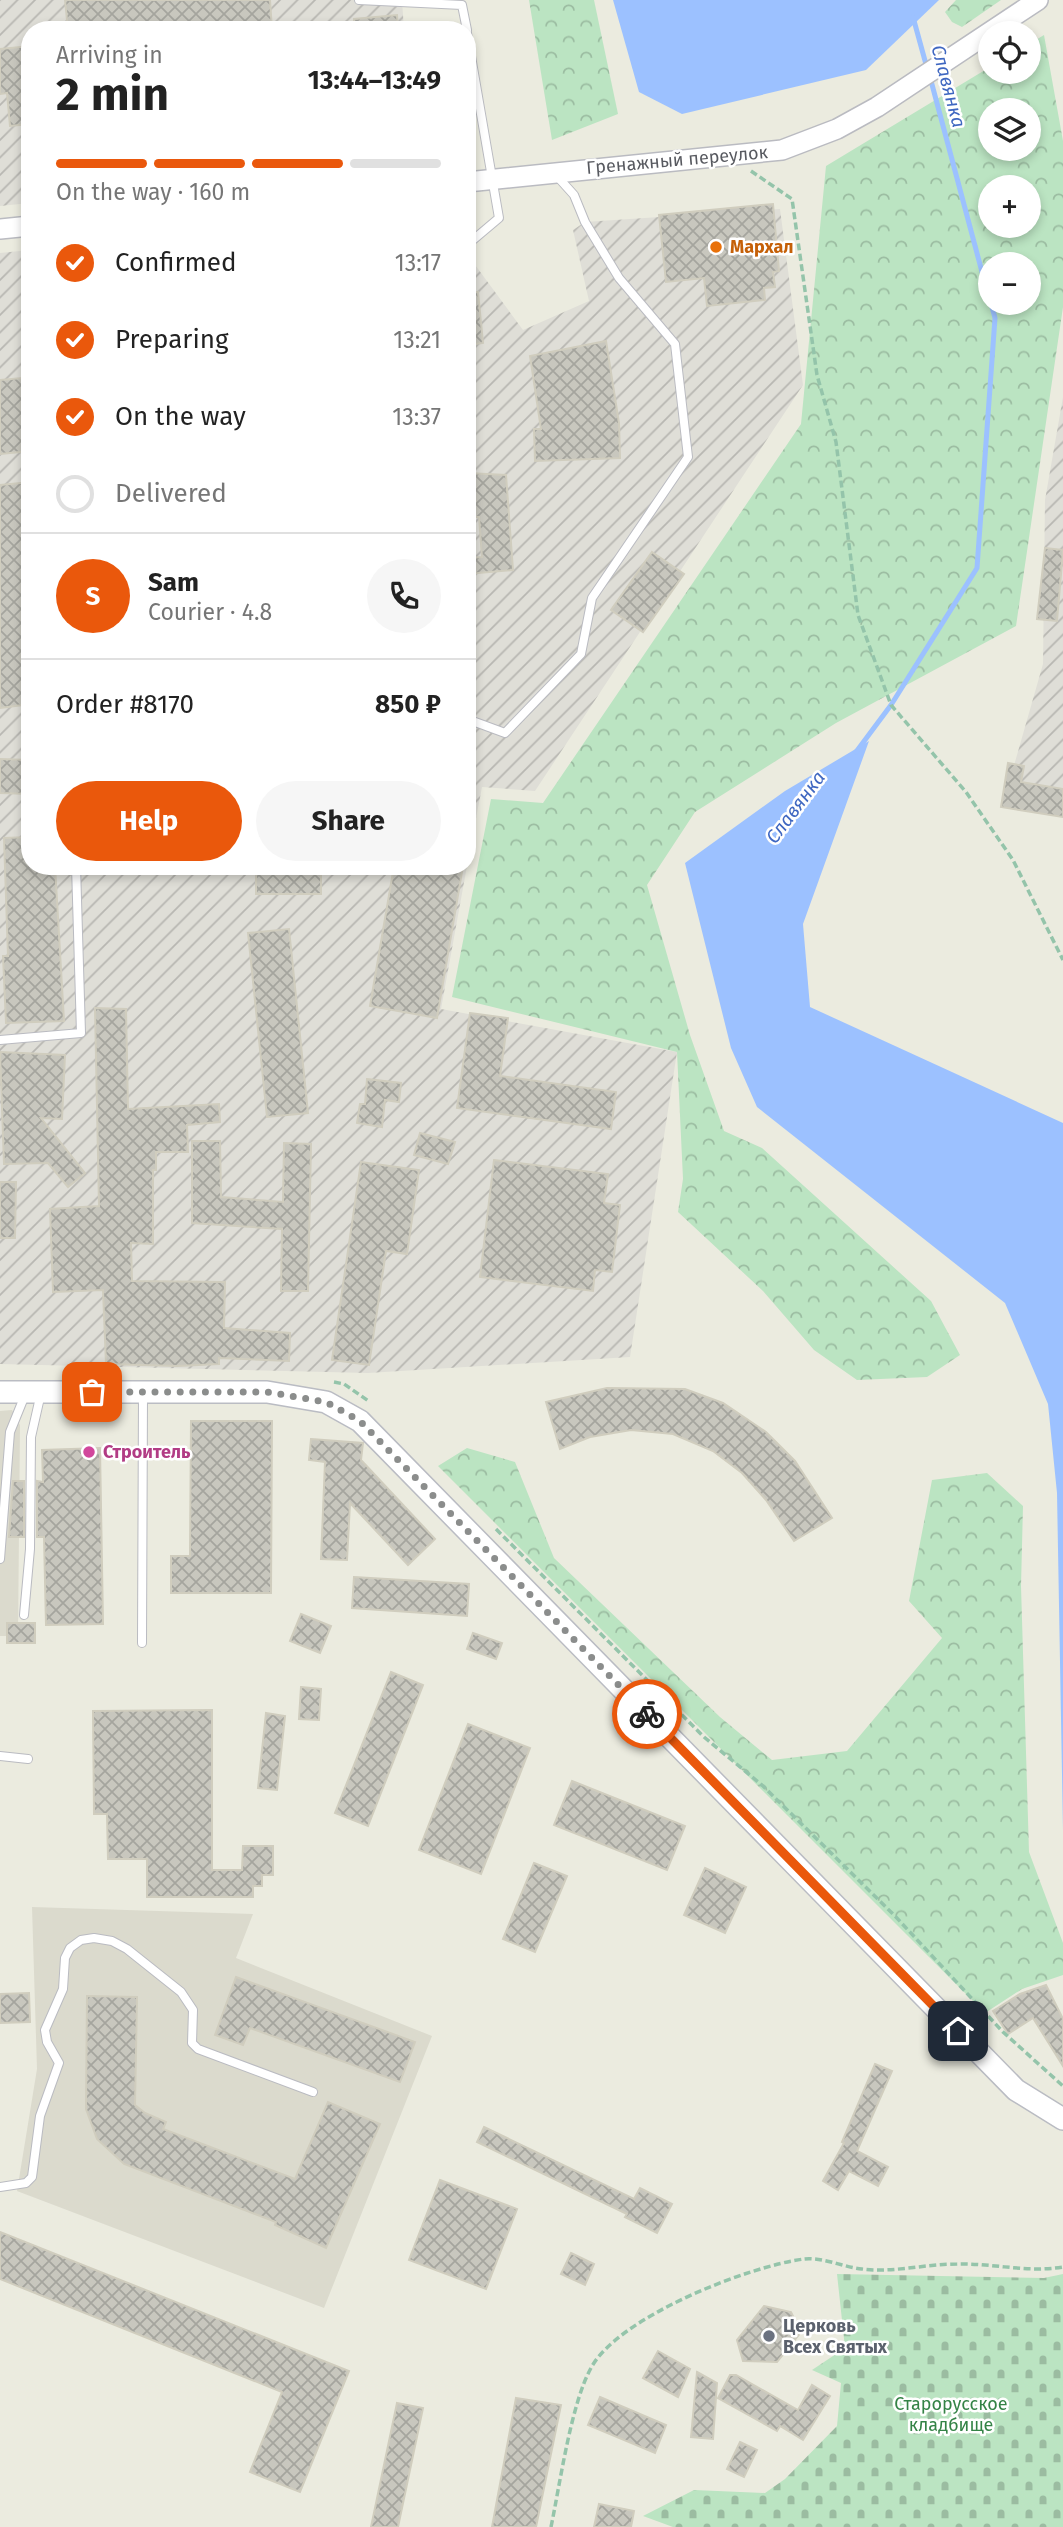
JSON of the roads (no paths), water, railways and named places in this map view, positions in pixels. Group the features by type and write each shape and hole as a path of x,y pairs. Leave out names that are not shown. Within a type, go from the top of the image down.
{"main road":[{"path":"0,1392 267,1392 326,1402 360,1421 1016,2090 1063,2119"}],"street":[{"name":"Гренажный переулок","path":"476,181 782,150 810,141 877,107 1038,0"},
{"path":"0,229 21,227"}],"lane":[{"path":"359,0 462,5 465,21"},
{"path":"476,90 499,218 476,237"},
{"path":"476,722 505,733 581,654 592,598 688,457 675,344 619,278 585,222 574,195 553,172"},
{"path":"0,1040 81,1034 76,875"},
{"path":"142,1643 144,1391"},
{"path":"0,1559 10,1432 34,1392"},
{"path":"24,1615 30,1549 34,1392"},
{"path":"0,1756 29,1759"},
{"path":"0,2187 17,2186 32,2177 40,2116 59,2063 47,2042 45,2029 63,1989 65,1958 80,1940 94,1938 111,1941 181,1992 193,2010 192,2043 198,2049 313,2092"}],"water":[{"path":"613,0 939,0 866,70 682,114 639,92"},
{"path":"869,741 803,924 810,1007 1063,1123 1063,1830 1057,1493 1048,1404 1005,1303 757,1107 731,1048 685,863 785,791"}],"waterway":[{"name":"Славянка","path":"913,17 927,68"},
{"name":"Славянка","path":"930,77 978,257"},
{"name":"Славянка","path":"856,752 891,705 977,568 994,315"}],"place":[{"name":"Мархал","path":"716,247"},
{"name":"Строитель","path":"89,1452"},
{"name":"Церковь Всех Святых","path":"769,2336"}],"park label":[{"name":"Старорусское кладбище","path":"951,2414"}]}
